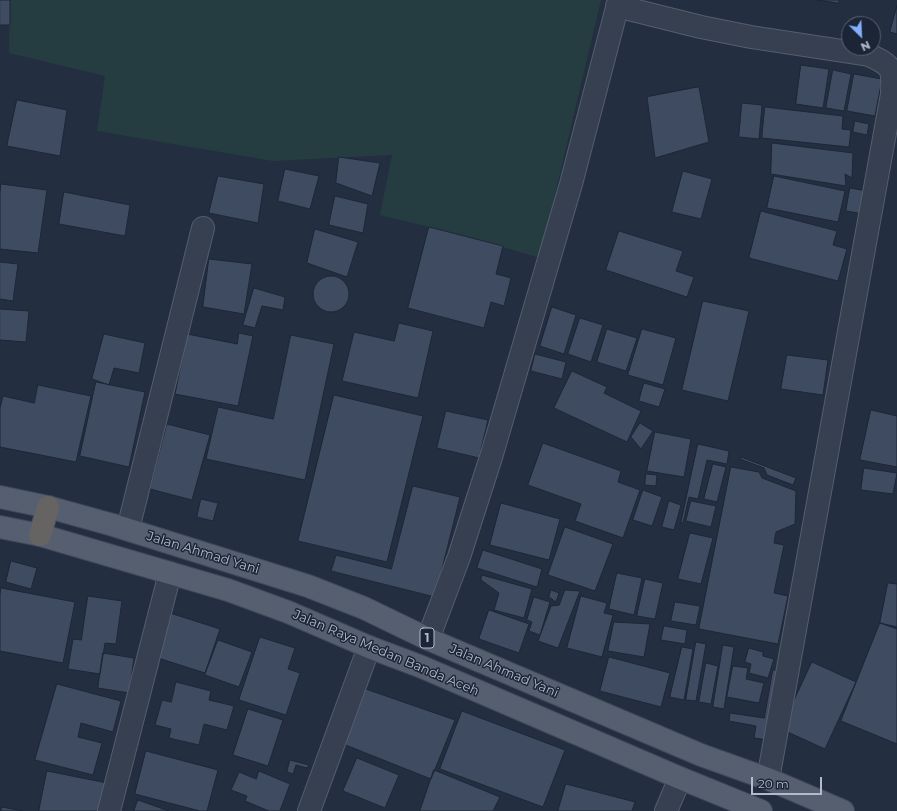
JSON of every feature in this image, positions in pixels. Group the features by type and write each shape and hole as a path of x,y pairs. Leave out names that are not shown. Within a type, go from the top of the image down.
{"highway":[{"path":"40,535 48,507"}],"main road":[{"name":"Jalan Ahmad Yani","path":"0,498 48,507 128,529 308,586 364,608 428,639 701,755 768,779 843,811"},
{"name":"Jalan Raya Medan Banda Aceh","path":"0,528 40,535 228,590 288,612 369,648 422,667 680,778 761,811"}],"street":[{"path":"428,639 459,557 492,454 572,184 618,3 701,27 751,37 869,55 884,62 889,67 892,76 892,94 768,779"},
{"path":"128,529 203,228"},
{"path":"109,811 170,573"},
{"path":"308,811 369,648"},
{"path":"666,811 680,778"}],"green space":[{"path":"10,0 601,0 540,258 465,236 380,215 392,155 273,161 97,131 105,76 9,53"}],"building":[{"path":"0,0 10,0 10,25 0,25"},
{"path":"818,0 839,0 839,3"},
{"path":"897,6 897,34 890,32"},
{"path":"801,65 829,69 823,108 796,104"},
{"path":"833,70 851,74 844,111 826,108"},
{"path":"854,74 882,79 875,116 847,111"},
{"path":"699,87 709,142 655,158 647,97"},
{"path":"17,100 67,110 60,156 7,146"},
{"path":"742,103 762,105 759,139 739,137"},
{"path":"765,107 843,116 842,129 851,130 849,147 762,138"},
{"path":"855,121 869,124 867,135 853,132"},
{"path":"772,143 853,153 852,178 845,174 846,186 771,174"},
{"path":"339,157 380,163 372,196 336,183"},
{"path":"285,169 319,176 310,209 278,201"},
{"path":"683,171 712,179 701,219 672,212"},
{"path":"218,176 264,184 258,223 209,213"},
{"path":"774,176 845,191 838,222 767,208"},
{"path":"1,184 47,190 38,253 0,249"},
{"path":"850,188 867,191 863,214 846,211"},
{"path":"64,192 130,205 125,236 59,224"},
{"path":"335,196 368,204 363,233 329,225"},
{"path":"761,211 837,231 833,245 847,249 838,281 749,258"},
{"path":"429,227 503,246 496,274 511,278 504,306 491,302 484,328 408,308"},
{"path":"315,229 358,242 347,277 307,263"},
{"path":"619,231 683,251 676,271 694,277 687,297 606,270"},
{"path":"209,259 252,264 244,314 203,307"},
{"path":"0,262 18,264 13,301 0,299"},
{"path":"335,276 344,281 348,287 348,301 344,307 335,312 327,312 318,307 314,301 313,290 318,281 324,277"},
{"path":"254,288 285,297 283,310 262,306 255,328 243,325"},
{"path":"703,301 749,311 728,401 682,390"},
{"path":"552,307 576,315 564,354 540,346"},
{"path":"0,309 29,311 26,342 0,340"},
{"path":"580,318 603,325 591,362 568,354"},
{"path":"399,323 433,331 418,398 342,381 354,332 394,341"},
{"path":"607,329 637,338 626,371 597,362"},
{"path":"642,329 676,338 663,385 628,375"},
{"path":"239,333 253,336 238,406 175,394 187,334 237,344"},
{"path":"104,334 145,343 139,373 114,368 109,385 92,379"},
{"path":"291,335 334,344 305,480 206,459 218,407 273,419"},
{"path":"535,354 566,362 562,379 531,371"},
{"path":"787,355 828,360 823,395 781,389"},
{"path":"572,371 607,387 604,393 641,411 627,442 554,408"},
{"path":"96,382 145,392 129,467 80,456"},
{"path":"644,383 665,389 659,407 639,401"},
{"path":"38,385 91,396 76,462 0,447 0,408 3,396 34,403"},
{"path":"334,395 423,416 387,562 298,541"},
{"path":"871,410 897,416 897,467 860,460"},
{"path":"446,411 488,420 479,458 437,448"},
{"path":"640,423 653,431 641,449 631,437"},
{"path":"167,424 210,435 192,500 150,489"},
{"path":"655,432 691,439 684,477 647,471"},
{"path":"543,443 621,471 618,482 640,490 623,538 575,521 581,504 528,485"},
{"path":"698,444 729,451 727,464 707,460 698,499 689,497 683,523 681,523"},
{"path":"741,457 796,478 793,485 767,475 764,468 740,459"},
{"path":"713,464 726,467 717,502 704,499"},
{"path":"731,467 759,472 762,478 796,491 795,524 776,532 774,543 784,545 774,593 788,596 778,644 699,629"},
{"path":"864,468 897,473 893,494 861,490"},
{"path":"646,474 657,475 656,486 645,485"},
{"path":"413,486 460,497 435,597 331,571 336,555 391,569"},
{"path":"643,490 662,497 652,526 633,520"},
{"path":"201,499 218,503 213,521 197,517"},
{"path":"669,501 681,505 674,530 662,527"},
{"path":"691,501 716,506 711,527 686,521"},
{"path":"501,503 560,519 549,560 490,545"},
{"path":"565,527 613,544 595,591 548,575"},
{"path":"690,533 713,538 701,584 678,579"},
{"path":"483,550 542,569 537,587 477,568"},
{"path":"11,561 37,568 31,589 6,582"},
{"path":"617,573 642,578 634,615 609,609"},
{"path":"482,575 532,589 524,618 494,610 499,593 481,580"},
{"path":"645,579 663,583 655,619 637,616"},
{"path":"888,583 897,584 897,627 880,623"},
{"path":"1,588 75,602 63,663 0,651"},
{"path":"551,590 559,593 556,602 549,597"},
{"path":"565,590 580,591 558,648 538,641 551,606 559,605"},
{"path":"88,596 122,601 116,644 105,643 100,674 68,669 73,639 81,640"},
{"path":"581,596 607,603 604,613 613,615 602,657 567,648"},
{"path":"534,597 550,602 540,635 529,631 532,622 527,620"},
{"path":"675,602 700,606 696,625 671,621"},
{"path":"489,610 529,624 519,653 479,639"},
{"path":"170,613 220,629 205,673 155,657"},
{"path":"614,622 650,624 644,657 608,651"},
{"path":"880,623 897,629 897,744 841,721"},
{"path":"664,626 687,630 685,644 661,640"},
{"path":"260,637 295,648 288,669 300,673 286,715 239,700"},
{"path":"218,640 252,652 239,687 205,675"},
{"path":"696,642 706,644 696,701 686,700"},
{"path":"723,645 734,647 724,709 713,707"},
{"path":"682,647 693,649 684,700 670,697"},
{"path":"749,648 763,652 763,656 774,659 768,678 749,673 751,664 745,662"},
{"path":"103,653 134,658 129,693 98,688"},
{"path":"609,657 670,673 661,707 600,691"},
{"path":"812,662 856,682 825,749 781,729"},
{"path":"706,663 718,666 711,704 699,702"},
{"path":"733,666 748,668 746,679 764,683 759,703 727,697"},
{"path":"773,670 780,671 768,740 754,738 756,726 729,721 730,713 764,718"},
{"path":"176,682 211,691 209,700 234,706 227,730 204,724 199,745 169,738 171,729 155,725 162,700 171,702"},
{"path":"57,684 121,701 113,732 81,723 78,737 102,743 93,775 35,760"},
{"path":"360,687 455,720 431,779 338,742"},
{"path":"248,709 283,720 268,766 233,755"},
{"path":"462,711 565,750 543,807 440,769"},
{"path":"146,751 218,770 207,811 200,811 135,794"},
{"path":"357,758 399,775 385,808 343,791"},
{"path":"290,760 309,765 307,768 296,765 293,774 287,772"},
{"path":"434,770 500,797 493,811 420,811"},
{"path":"47,771 112,784 106,811 39,811"},
{"path":"259,771 290,784 280,811 269,811 245,801 247,796 231,790 239,772 256,779"},
{"path":"566,784 635,802 632,811 558,811"},
{"path":"138,800 169,811 134,811"},
{"path":"2,807 23,811 1,811"}]}
